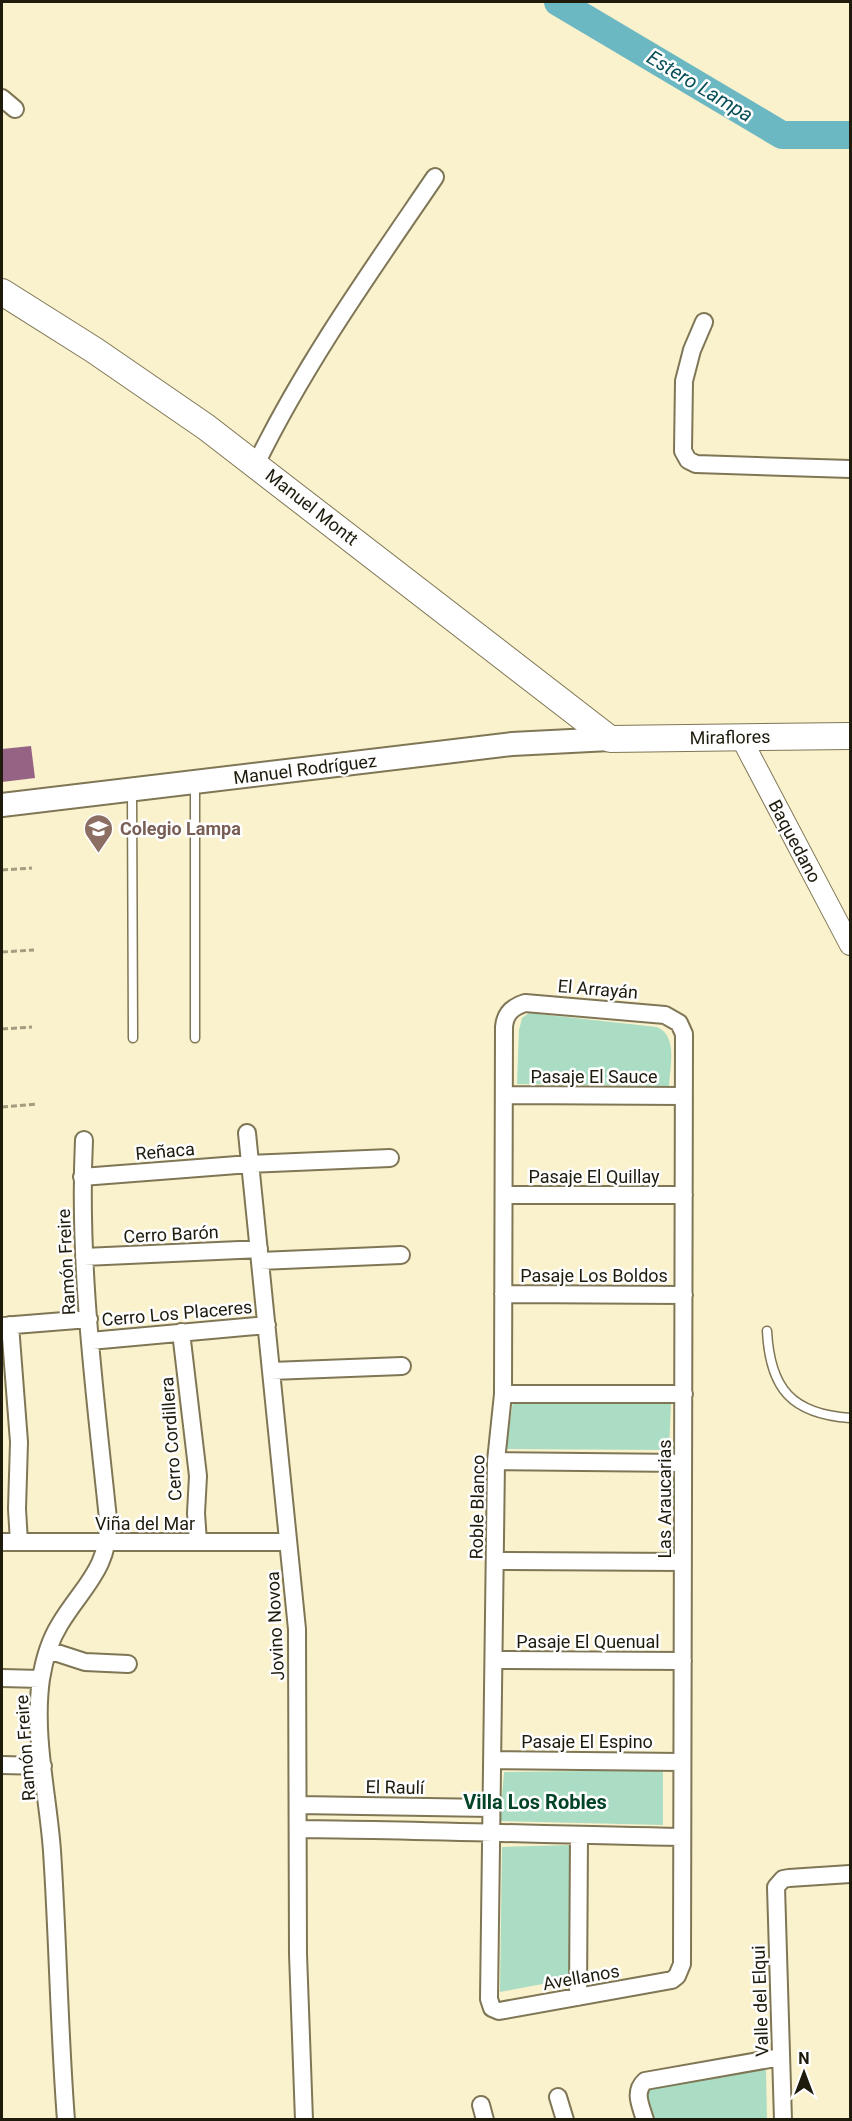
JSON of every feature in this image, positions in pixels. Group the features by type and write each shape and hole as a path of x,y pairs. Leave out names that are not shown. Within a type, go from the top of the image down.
{"main road":[{"name":"Manuel Montt","path":"2,292 142,382 256,464 610,739"},
{"name":"Miraflores","path":"610,739 850,736"},
{"name":"Manuel Rodríguez","path":"2,805 512,744 610,739"}],"street":[{"path":"2,98 15,109"},
{"path":"256,464 315,354 435,177"},
{"path":"704,322 692,350 684,381 683,451 688,460 696,464 850,469"},
{"name":"Baquedano","path":"740,736 850,945"},
{"name":"El Arrayán","path":"512,1009 518,1005 532,1003 665,1015 679,1023"},
{"name":"Roble Blanco","path":"492,2008 489,2002 496,1461 503,1394 504,1027 505,1020 512,1009"},
{"name":"Las Araucarias","path":"677,1976 682,1964 684,1394 684,1034 679,1023"},
{"name":"Pasaje El Sauce","path":"504,1095 684,1096"},
{"name":"Jovino Novoa","path":"247,1133 297,1629 298,1954 304,2120"},
{"name":"Ramón Freire","path":"66,2120 52,1857 39,1727 41,1679 48,1650 60,1623 98,1569 108,1542 108,1519 84,1257 82,1177 84,1140"},
{"name":"Reñaca","path":"82,1177 250,1164 390,1158"},
{"name":"Pasaje El Quillay","path":"504,1195 684,1195"},
{"name":"Cerro Barón","path":"84,1257 401,1255"},
{"name":"Pasaje Los Boldos","path":"503,1294 684,1295"},
{"path":"19,1542 17,1501 19,1442 6,1325 88,1319"},
{"name":"Cerro Los Placeres","path":"90,1341 267,1325"},
{"name":"Cerro Cordillera","path":"181,1332 198,1476 196,1513 198,1542"},
{"path":"271,1371 402,1366"},
{"path":"503,1394 684,1394"},
{"path":"496,1461 683,1463"},
{"name":"Viña del Mar","path":"2,1542 288,1542"},
{"path":"495,1561 683,1562"},
{"path":"48,1650 85,1662 128,1664"},
{"name":"Pasaje El Quenual","path":"494,1660 683,1661"},
{"path":"2,1678 41,1679"},
{"name":"Pasaje El Espino","path":"492,1760 682,1762"},
{"path":"2,1765 43,1766"},
{"name":"El Raulí","path":"298,1805 491,1808"},
{"path":"298,1829 682,1837"},
{"path":"578,1997 579,1835"},
{"name":"Valle del Elqui","path":"783,2120 775,1893 779,1882 789,1878 850,1874"},
{"name":"Avellanos","path":"492,2008 503,2011 666,1981 677,1976"},
{"path":"645,2120 638,2097 640,2086 648,2080 781,2057"},
{"path":"558,2097 565,2120"}],"lane":[{"path":"195,782 195,1038"},
{"path":"132,789 133,1038"},
{"path":"767,1331 775,1378 787,1395 810,1411 850,1418"}],"path":[{"path":"2,870 32,868"},
{"path":"2,952 34,950"},
{"path":"2,1029 32,1027"},
{"path":"2,1107 37,1104"}],"green space":[{"path":"529,1013 657,1027 664,1031 670,1044 669,1086 517,1084 519,1030 522,1018"},
{"path":"513,1401 671,1403 669,1450 506,1449"},
{"path":"663,1770 663,1825 500,1821 504,1772"},
{"path":"571,1845 569,1979 500,1992 502,1847"},
{"path":"762,2064 766,2071 767,2119 652,2119 645,2097 650,2087"}],"building":[{"path":"31,746 35,778 2,782 2,749"}],"waterway":[{"name":"Estero Lampa","path":"558,2 782,135 850,135"}],"place":[{"name":"Colegio Lampa","path":"99,854"}],"district":[{"name":"Villa Los Robles","path":"535,1802"}]}
